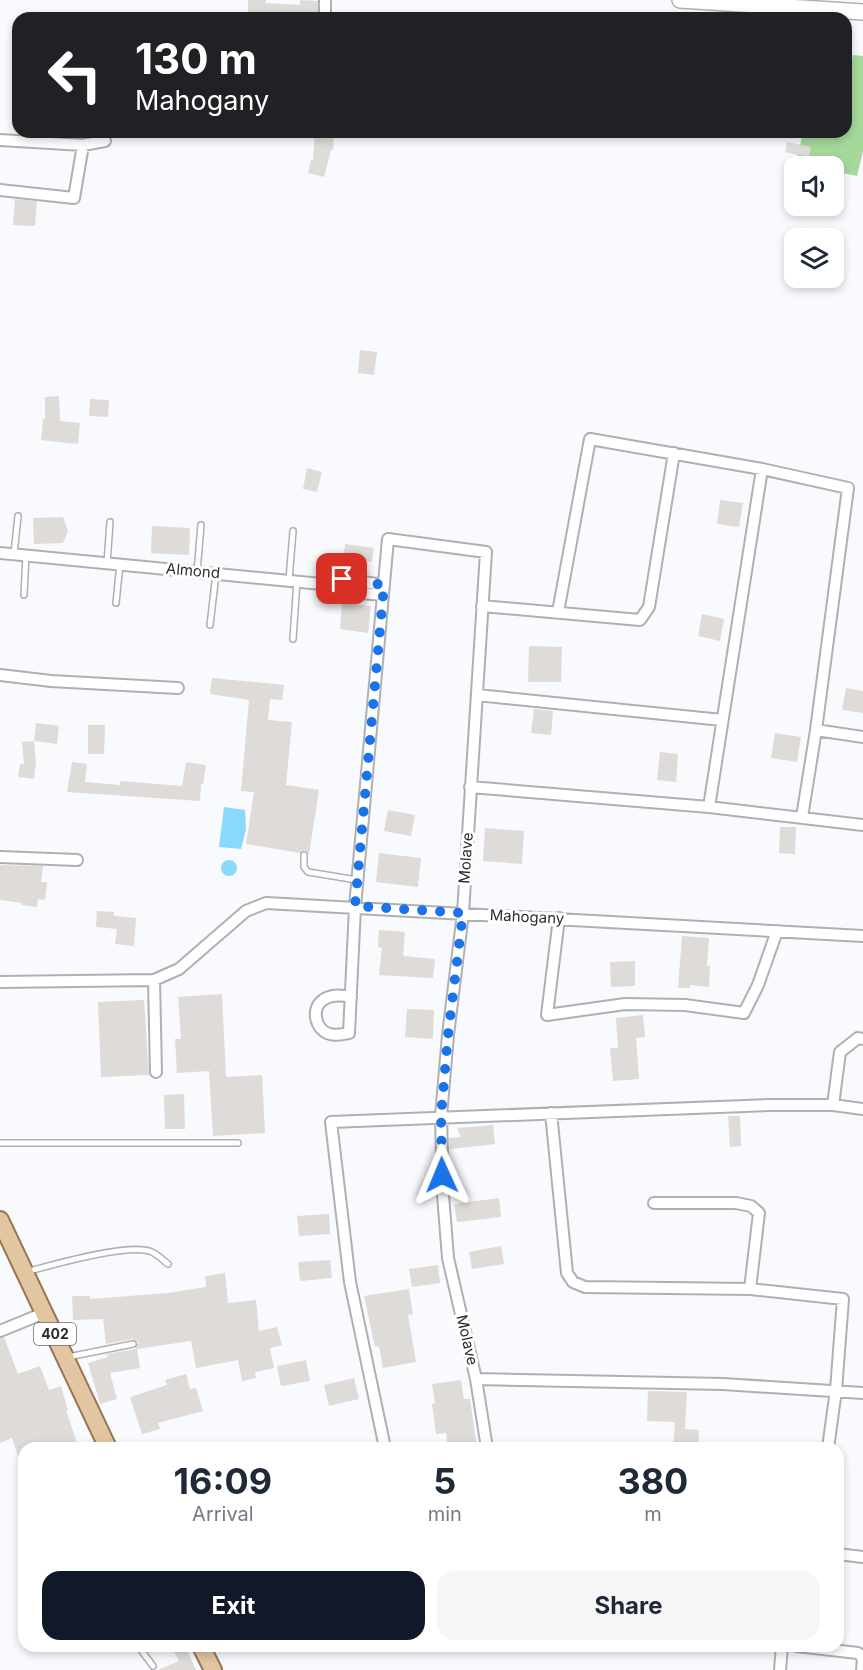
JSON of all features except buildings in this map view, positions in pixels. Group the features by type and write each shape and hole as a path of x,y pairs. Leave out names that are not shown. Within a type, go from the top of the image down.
{"main road":[{"name":"402","path":"0,1220 105,1442"},
{"path":"204,1652 213,1670"}],"street":[{"path":"680,0 863,12"},
{"path":"0,140 83,145 105,141"},
{"path":"0,190 74,198 83,145"},
{"path":"558,612 590,439 674,453 848,488 816,730 802,817"},
{"path":"482,606 640,620 649,607 674,453"},
{"path":"709,807 762,470"},
{"name":"Molave","path":"383,590 388,539 486,552 463,913 441,1116 443,1195 448,1257 476,1380 486,1442"},
{"name":"Almond","path":"0,553 332,585 339,591 383,590"},
{"path":"351,997 357,880 383,590"},
{"path":"0,675 51,681 178,688"},
{"path":"477,695 722,720"},
{"path":"816,730 863,737"},
{"path":"470,787 709,807 863,825"},
{"path":"0,858 77,860"},
{"name":"Mahogany","path":"0,982 154,980 179,969 246,911 266,903 355,906 863,936"},
{"path":"559,918 547,1015 625,1004 685,1005 744,1013 758,985 777,931"},
{"path":"154,980 156,1072"},
{"path":"833,1105 840,1052 858,1038 863,1039"},
{"path":"384,1442 350,1282 331,1122 441,1116 833,1105 863,1109"},
{"path":"551,1113 567,1273 573,1282 585,1287 750,1289 843,1299 836,1390 829,1442"},
{"path":"654,1203 736,1203 752,1206 759,1213 750,1289"},
{"path":"0,1331 44,1313"},
{"path":"476,1380 723,1384 863,1393"},
{"path":"844,1555 863,1557"},
{"path":"844,1651 858,1653 862,1658 862,1670"},
{"path":"780,1670 782,1652"}],"lane":[{"path":"18,516 24,596"},
{"path":"107,563 110,522"},
{"path":"197,572 201,525"},
{"path":"293,531 293,639"},
{"path":"116,603 120,564"},
{"path":"210,625 216,574"},
{"path":"304,855 304,867 308,873 357,880"},
{"path":"0,1143 238,1143"},
{"path":"24,1273 73,1259 124,1250 151,1251 168,1264"},
{"path":"66,1358 133,1344"},
{"path":"143,1652 153,1665"}],"green space":[{"path":"853,55 863,56 863,151 857,176 844,173 844,156 798,156 802,138 852,138"}],"water":[{"path":"224,807 245,810 246,829 241,849 219,847"},
{"path":"226,860 232,860 237,868 235,874 226,876 221,871 221,865"}],"route":[{"path":"342,579 384,585 355,906 463,913 441,1116 442,1175"}]}
